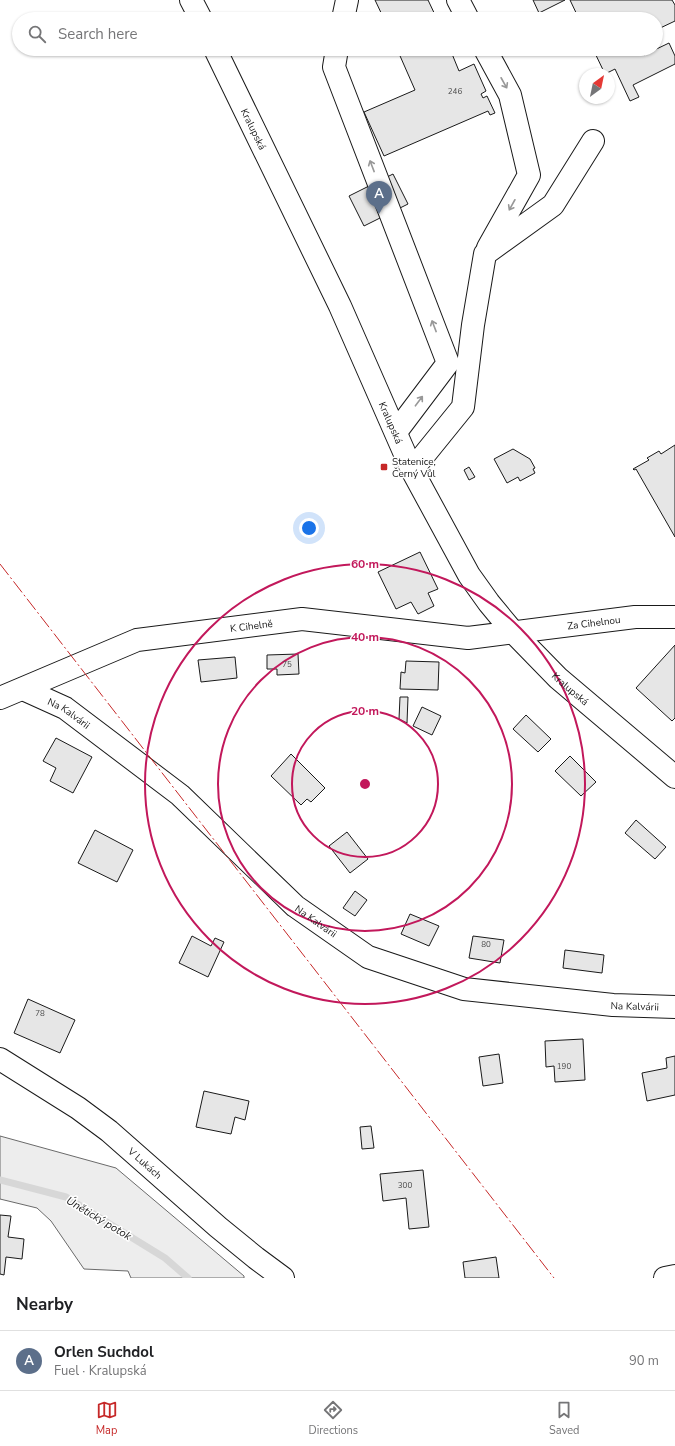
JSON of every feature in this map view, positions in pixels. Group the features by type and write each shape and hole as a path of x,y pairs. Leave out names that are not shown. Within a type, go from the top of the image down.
{"street":[{"path":"191,0 197,12"},
{"path":"344,12 347,0"},
{"path":"458,0 464,12"},
{"name":"Kralupská","path":"218,56 334,292 412,470 470,575 489,604 513,632 558,678 675,777"},
{"path":"336,56 334,67 448,363 396,432"},
{"path":"412,470 463,407 473,325 485,254 529,175 510,95 489,56"},
{"path":"485,254 553,205 593,141"},
{"name":"Za Cihelnou","path":"513,632 635,617 675,616"},
{"name":"K Cihelně","path":"0,698 23,690 137,640 302,618 468,638 513,632"},
{"name":"Na Kalvárii","path":"23,690 66,708 173,790 295,906 368,957 464,989 613,1005 675,1007"},
{"name":"V Lukách","path":"0,1059 78,1108 109,1130 218,1227 283,1278"},
{"path":"665,1278 675,1276"}],"shaded area":[{"path":"0,1136 116,1168 244,1276 244,1278 131,1278 128,1271 84,1269 51,1221 37,1208 0,1199"}],"building":[{"path":"375,0 428,0 434,12 381,12"},
{"path":"533,0 565,0 541,12 539,12"},
{"path":"570,0 672,0 675,5 675,21 663,27 663,12 576,12"},
{"path":"669,43 675,56 675,64 633,85 639,97 630,101 615,68 602,68 596,56 663,56 663,46"},
{"path":"400,56 453,56 459,71 474,64 486,91 481,94 483,98 487,96 495,113 490,115 488,111 384,156 364,112 415,90"},
{"path":"393,174 408,204 364,226 349,196"},
{"path":"675,445 675,537 636,469 633,469 649,460 647,458 659,451 661,454"},
{"path":"513,449 530,459 535,468 533,469 535,473 520,481 518,477 507,483 494,459"},
{"path":"469,467 475,477 469,480 464,470"},
{"path":"420,552 438,589 428,593 434,606 418,614 411,602 396,609 378,572"},
{"path":"675,645 675,718 672,721 636,688"},
{"path":"298,654 299,674 277,675 277,669 267,669 267,655"},
{"path":"235,657 237,678 201,682 198,660"},
{"path":"406,661 439,662 438,690 400,689 401,672 405,673"},
{"path":"400,697 408,697 407,723 399,719"},
{"path":"422,707 441,716 432,735 413,726"},
{"path":"526,715 551,739 538,752 513,729"},
{"path":"56,738 92,757 73,793 50,781 56,768 43,761"},
{"path":"291,754 325,788 311,802 307,799 301,805 271,776"},
{"path":"570,756 596,782 581,796 555,771"},
{"path":"636,820 666,847 655,859 625,833"},
{"path":"95,830 133,850 117,882 78,863"},
{"path":"347,832 368,859 350,873 329,846"},
{"path":"355,891 367,900 355,916 343,908"},
{"path":"410,914 439,926 429,946 401,934"},
{"path":"192,936 211,946 215,938 224,942 208,977 179,963"},
{"path":"473,936 504,940 500,963 469,958"},
{"path":"565,950 604,955 602,973 563,968"},
{"path":"28,999 75,1020 60,1053 14,1033"},
{"path":"583,1039 585,1080 555,1082 554,1066 546,1067 545,1041"},
{"path":"499,1054 503,1083 483,1086 479,1057"},
{"path":"675,1056 675,1095 647,1101 642,1073 667,1068 666,1058"},
{"path":"204,1091 249,1101 245,1120 235,1117 231,1134 196,1127"},
{"path":"371,1126 374,1148 362,1149 360,1127"},
{"path":"423,1170 429,1227 409,1229 406,1198 383,1201 380,1174"},
{"path":"0,1215 11,1216 8,1237 24,1239 22,1259 6,1257 4,1275 0,1274"},
{"path":"496,1257 499,1278 465,1278 463,1262"}],"waterway":[{"name":"Únětický potok","path":"0,1180 66,1197 165,1258 188,1278"}],"power":[{"path":"0,564 554,1278"}],"place":[{"name":"Orlen Suchdol","path":"379,214"},
{"name":"Statenice, Černý Vůl","path":"384,467"}]}
